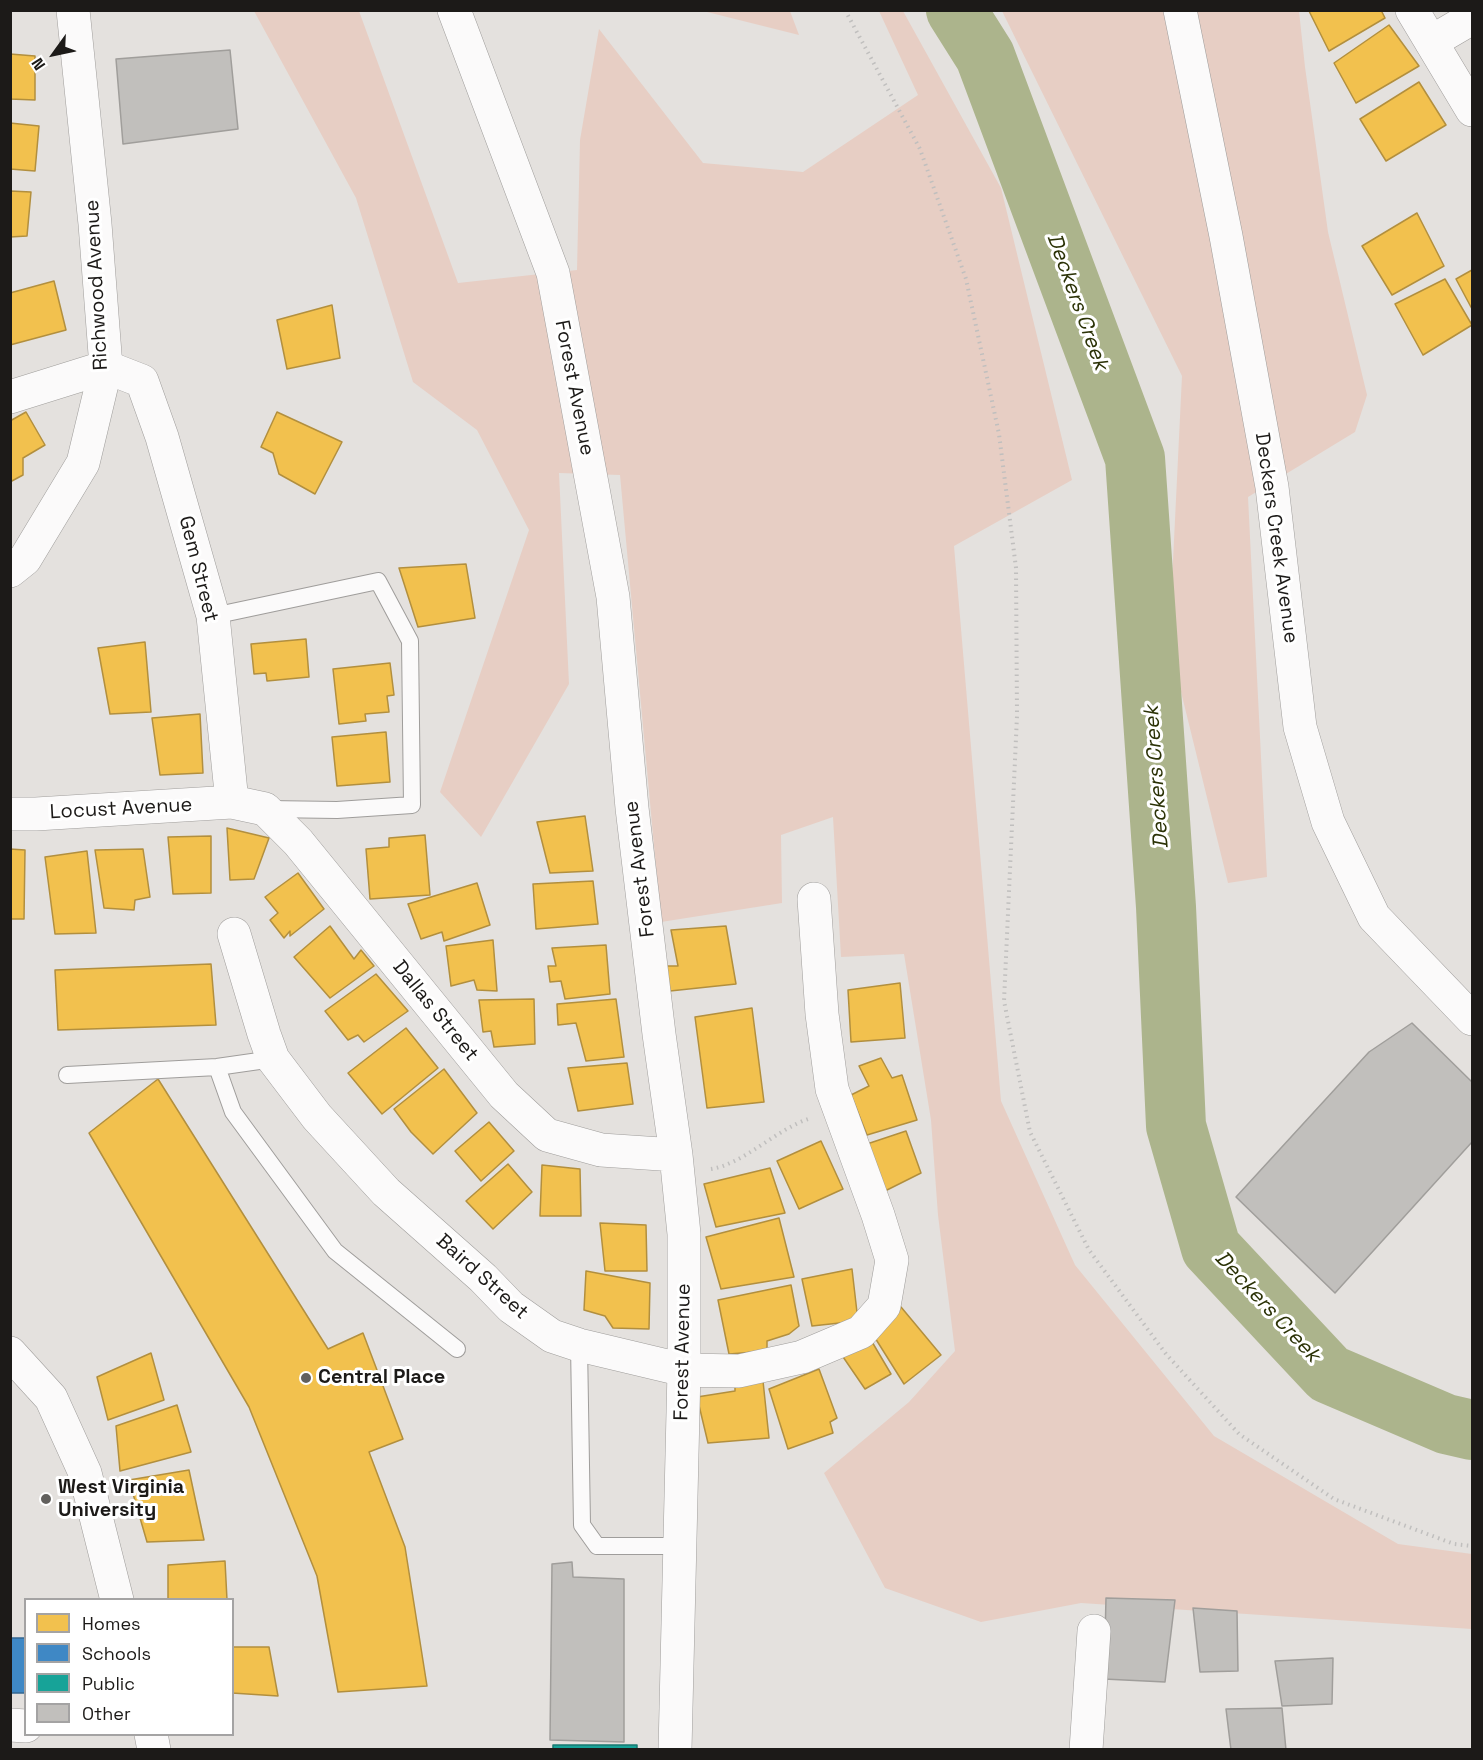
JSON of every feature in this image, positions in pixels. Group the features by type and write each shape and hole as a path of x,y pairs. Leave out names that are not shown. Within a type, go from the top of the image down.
{"street":[{"name":"Richwood Avenue","path":"10,571 25,559 83,463 106,367 95,224 73,10"},
{"name":"Forest Avenue","path":"453,10 553,273 613,597 632,808 684,1234 684,1370 675,1749"},
{"name":"Deckers Creek Avenue","path":"1180,10 1226,236 1272,488 1300,728 1328,822 1374,917 1461,986 1473,1019"},
{"path":"1412,10 1473,111"},
{"path":"1431,42 1473,18"},
{"path":"10,397 106,367"},
{"name":"Gem Street","path":"106,367 142,381 162,436 213,616 232,802"},
{"path":"232,802 265,808"},
{"name":"Locust Avenue","path":"10,814 232,802"},
{"name":"Dallas Street","path":"265,808 298,842 504,1095 547,1134 600,1150 677,1163"},
{"name":"Baird Street","path":"234,934 273,1059 317,1117 386,1192 483,1278 511,1307 552,1336 579,1346 684,1370 739,1371 802,1357 861,1332 884,1306 892,1260 832,1089 822,1014 814,899"},
{"path":"10,1353 51,1398 85,1473 117,1598"},
{"path":"1086,1749 1094,1631"}],"lane":[{"path":"213,616 378,581 410,640 412,805 337,810 265,808"},
{"path":"67,1075 217,1067 273,1059"},
{"path":"217,1067 233,1112 335,1251 457,1349"},
{"path":"579,1346 582,1525 597,1546 679,1546"}],"path":[{"path":"845,10 920,149 966,279 999,434 1016,579 1017,716 1004,1001 1030,1132 1089,1250 1166,1354 1239,1434 1334,1499 1454,1544 1473,1546"},
{"path":"677,1163 718,1168 758,1147 794,1124 838,1107"}],"shaded area":[{"path":"254,11 359,11 458,283 577,270 580,140 599,29 703,163 803,172 918,95 879,11 903,11 1001,188 1072,480 954,546 1001,1101 1075,1265 1214,1436 1398,1544 1472,1554 1472,1629 1081,1603 981,1622 885,1588 824,1473 909,1402 955,1351 938,1215 931,1120 904,954 841,957 833,817 781,835 782,903 661,922 620,475 559,473 569,684 481,837 440,792 529,530 477,430 413,382 356,198"},
{"path":"703,11 790,11 799,35"},
{"path":"1002,11 1299,11 1328,232 1367,395 1355,432 1248,497 1267,877 1228,883 1169,643 1182,376"}],"building: Homes":[{"path":"1381,10 1385,18 1329,51 1309,11"},
{"path":"1389,25 1419,66 1356,103 1334,63"},
{"path":"10,54 35,56 35,100 10,99"},
{"path":"1419,82 1446,125 1386,161 1360,119"},
{"path":"10,123 39,126 35,171 10,169"},
{"path":"10,191 31,192 27,236 10,237"},
{"path":"1417,213 1444,266 1392,295 1362,246"},
{"path":"1472,270 1472,309 1456,279"},
{"path":"1445,279 1472,325 1423,355 1395,304"},
{"path":"54,281 66,330 10,345 10,293"},
{"path":"332,305 340,358 287,369 277,320"},
{"path":"26,412 45,445 23,458 23,475 10,482 10,421"},
{"path":"277,412 342,442 315,494 279,474 273,453 261,447"},
{"path":"466,564 475,618 418,627 399,568"},
{"path":"306,639 309,677 267,681 266,673 254,674 251,644"},
{"path":"145,642 151,712 110,714 98,648"},
{"path":"390,663 394,695 387,696 389,712 365,714 366,721 339,724 333,669"},
{"path":"200,714 203,773 160,775 152,718"},
{"path":"386,732 390,782 337,786 332,737"},
{"path":"585,816 593,871 550,873 537,822"},
{"path":"227,828 269,838 254,879 230,880"},
{"path":"425,835 430,895 370,899 366,849 389,847 389,838"},
{"path":"211,836 211,893 173,894 168,837"},
{"path":"10,849 25,850 24,919 10,919"},
{"path":"143,849 150,897 135,900 134,910 104,908 95,850"},
{"path":"87,851 96,933 55,934 45,857"},
{"path":"298,873 324,909 290,936 290,931 284,938 270,920 278,913 265,897"},
{"path":"593,881 598,924 536,929 533,884"},
{"path":"477,883 490,925 444,941 442,932 421,939 408,904"},
{"path":"330,926 354,959 361,950 374,966 330,998 294,957"},
{"path":"726,926 736,984 670,991 665,966 678,966 671,930"},
{"path":"493,940 497,991 477,990 474,980 451,986 446,946"},
{"path":"606,945 610,994 565,999 561,981 550,982 548,966 556,966 552,948"},
{"path":"211,964 216,1025 58,1030 55,970"},
{"path":"376,974 408,1011 364,1042 358,1035 348,1040 325,1011"},
{"path":"900,983 905,1038 851,1042 848,990"},
{"path":"534,999 535,1044 494,1047 491,1031 483,1032 479,1000"},
{"path":"616,999 624,1057 586,1061 576,1023 558,1025 557,1004"},
{"path":"752,1008 764,1102 707,1108 695,1017"},
{"path":"406,1028 438,1068 382,1114 348,1073"},
{"path":"881,1058 892,1078 902,1075 917,1120 867,1135 851,1095 869,1086 859,1066"},
{"path":"627,1063 633,1104 578,1111 568,1068"},
{"path":"444,1069 477,1113 433,1154 411,1132 394,1109"},
{"name":"Central Place","path":"158,1079 328,1349 363,1333 403,1439 369,1452 405,1547 427,1686 338,1692 317,1576 249,1407 89,1133"},
{"path":"489,1122 514,1151 481,1181 455,1151"},
{"path":"906,1131 921,1173 879,1194 864,1145"},
{"path":"821,1141 843,1189 799,1209 777,1161"},
{"path":"508,1164 532,1192 493,1229 466,1201"},
{"path":"542,1165 580,1169 581,1216 540,1216"},
{"path":"770,1168 785,1213 716,1227 704,1184"},
{"path":"779,1218 794,1277 721,1289 706,1237"},
{"path":"600,1223 646,1225 647,1271 605,1271"},
{"path":"852,1269 858,1321 812,1326 802,1279"},
{"path":"586,1271 650,1283 649,1329 613,1328 605,1316 584,1310"},
{"path":"791,1285 799,1326 789,1334 767,1341 767,1351 729,1354 718,1300"},
{"path":"901,1307 941,1355 904,1384 872,1333"},
{"path":"868,1335 891,1374 865,1389 839,1351"},
{"path":"151,1353 164,1400 108,1420 97,1377"},
{"path":"819,1369 837,1418 830,1422 833,1433 788,1449 769,1389"},
{"path":"735,1381 763,1381 769,1438 708,1443 697,1397 735,1391"},
{"path":"177,1405 191,1452 120,1471 116,1426"},
{"path":"189,1470 204,1540 147,1542 129,1480"},
{"path":"225,1561 227,1598 168,1598 168,1565"},
{"path":"234,1647 269,1647 278,1696 234,1693"}],"building: Schools":[{"path":"10,1638 24,1638 24,1693 10,1693"}],"building: Public":[{"path":"553,1745 637,1745 637,1750 553,1750"}],"building: Other":[{"path":"230,50 238,129 123,144 116,59"},
{"path":"1412,1023 1472,1082 1472,1142 1335,1293 1236,1197 1369,1052"},
{"path":"572,1562 573,1577 624,1579 624,1742 550,1740 552,1564"},
{"path":"1106,1598 1175,1600 1165,1682 1104,1679"},
{"path":"1193,1608 1237,1611 1238,1671 1200,1672"},
{"path":"1333,1658 1332,1704 1282,1706 1275,1661"},
{"path":"1282,1708 1286,1750 1231,1750 1226,1709"}],"waterway":[{"name":"Deckers Creek","path":"956,10 985,56 1135,458 1166,907 1176,1126 1211,1248 1329,1374 1446,1424 1472,1430"}],"place":[{"name":"Central Place","path":"306,1378"},
{"name":"West Virginia University","path":"46,1499"}]}
